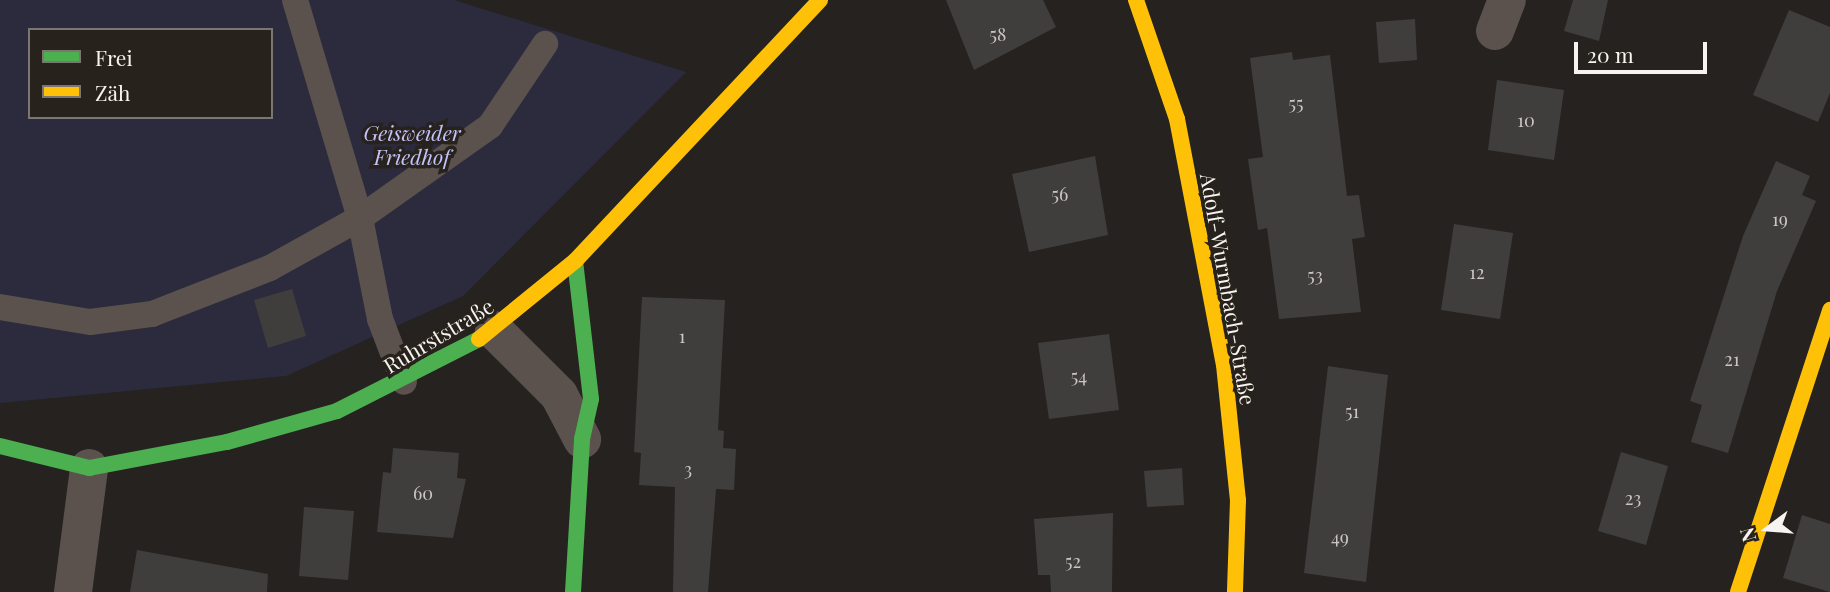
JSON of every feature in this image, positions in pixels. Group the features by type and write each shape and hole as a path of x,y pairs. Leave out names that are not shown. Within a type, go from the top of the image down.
{"street":[{"name":"Ruhrststraße","path":"0,446 89,468 227,442 337,411 404,382 494,330 575,261 821,0"},
{"name":"Adolf-Wurmbach-Straße","path":"1136,0 1177,119 1224,365 1238,500 1236,592"},
{"path":"573,592 582,439 592,399 575,261"},
{"path":"1738,592 1830,310"},
{"path":"494,330 559,395 582,439"},
{"path":"73,592 89,468"}],"lane":[{"path":"295,0 359,218 380,319 404,382"},
{"path":"0,307 90,322 152,314 270,268 359,218 490,127 545,44"}],"green space":[{"name":"Geisweider Friedhof","path":"0,0 454,0 686,72 463,296 286,376 0,403"}],"building":[{"path":"946,0 1043,0 1056,27 974,70"},
{"path":"1573,0 1608,0 1599,41 1564,31"},
{"path":"1789,10 1830,27 1830,93 1818,122 1753,95"},
{"path":"1415,19 1417,60 1379,63 1376,22"},
{"path":"1292,52 1293,60 1330,55 1347,196 1359,195 1365,237 1352,239 1361,312 1279,319 1267,228 1258,230 1248,159 1263,157 1250,58"},
{"path":"1497,80 1564,90 1554,160 1488,150"},
{"path":"1095,156 1108,235 1029,252 1012,174"},
{"path":"1776,161 1810,176 1802,195 1816,201 1777,291 1728,453 1691,442 1702,405 1690,401 1743,236"},
{"path":"1454,224 1513,233 1500,319 1441,310"},
{"path":"292,289 306,336 268,348 254,300"},
{"path":"642,297 725,300 718,430 724,431 723,448 736,449 734,490 716,489 708,592 673,592 675,487 639,485 641,453 634,452"},
{"path":"1109,334 1119,410 1049,419 1038,343"},
{"path":"1328,366 1388,375 1366,582 1304,573"},
{"path":"393,448 459,453 457,478 466,479 453,538 377,532 383,472 391,473"},
{"path":"1621,452 1668,466 1646,545 1598,531"},
{"path":"1182,468 1184,505 1147,507 1144,471"},
{"path":"304,507 354,511 348,580 299,576"},
{"path":"1113,513 1112,592 1051,592 1050,575 1038,575 1034,519"},
{"path":"1802,515 1830,524 1830,592 1783,578"},
{"path":"137,550 268,574 267,592 130,592"}],"traffic: fast":[{"path":"573,592 582,439 591,399 575,261"},
{"path":"0,446 89,468 227,442 337,411 479,339"}],"traffic: slow":[{"path":"479,339 575,261 820,0"},
{"path":"1136,0 1177,119 1224,365 1238,500 1235,592"},
{"path":"1738,592 1830,310"}]}
